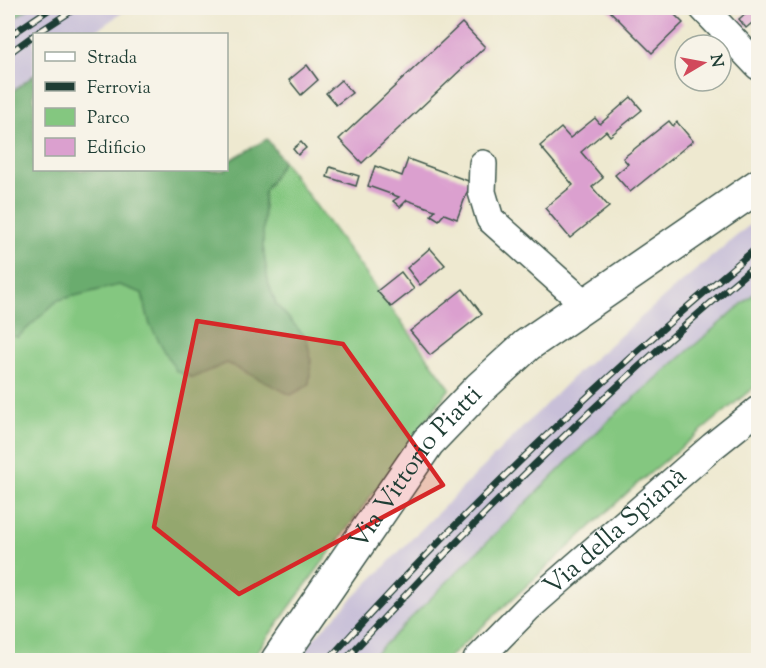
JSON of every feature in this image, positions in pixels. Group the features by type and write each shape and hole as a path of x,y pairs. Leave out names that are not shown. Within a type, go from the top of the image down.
{"street":[{"path":"703,8 759,66"},
{"path":"483,164 482,192 490,219 586,305"},
{"name":"Via Vittorio Piatti","path":"278,660 428,442 480,388 527,345 759,186"},
{"name":"Via della Spianà","path":"477,660 528,608 712,446 759,410"}],"highlighted area":[{"path":"197,321 343,344 443,485 239,594 154,527"}],"shaded area":[{"path":"29,8 129,8 92,33 33,33 33,76 8,95 8,22"},
{"path":"758,218 758,290 611,418 369,660 293,660 573,377"}],"green space":[{"path":"8,8 29,8 8,22"},
{"path":"33,76 33,171 228,171 228,161 267,139 283,161 264,192 263,246 268,282 276,304 307,339 311,360 309,385 291,395 227,363 193,378 176,371 150,325 142,293 119,285 58,300 18,337 8,335 8,95"},
{"path":"283,161 450,388 251,660 8,660 8,335 18,337 58,300 119,285 142,293 150,325 193,377 227,363 247,371 307,339 276,304 268,282 263,246 264,192"},
{"path":"758,290 758,384 637,484 446,660 369,660 611,418"}],"building":[{"path":"607,8 668,8 683,23 652,53"},
{"path":"752,8 758,8 758,18 746,28 739,19"},
{"path":"462,23 485,47 362,163 339,139"},
{"path":"307,65 318,80 301,95 289,80"},
{"path":"341,80 352,93 336,105 326,93"},
{"path":"631,97 642,110 610,136 606,131 581,152 603,178 592,187 609,207 570,238 545,208 573,185 540,146 561,128 570,138 595,118 600,124"},
{"path":"669,121 673,126 677,122 693,141 630,192 615,175 628,164 623,158"},
{"path":"301,142 306,148 298,155 293,149"},
{"path":"408,159 471,182 457,219 444,214 439,220 431,215 435,210 407,200 400,207 393,201 399,197 368,186 375,166 402,176"},
{"path":"330,167 359,176 356,186 327,177"},
{"path":"430,248 445,265 420,285 407,268"},
{"path":"401,272 414,289 391,307 377,291"},
{"path":"463,289 482,314 430,355 410,331"}],"railway":[{"path":"8,37 51,8"},
{"path":"38,33 76,8"},
{"path":"8,54 33,36"},
{"path":"328,660 430,551 536,446 645,344 758,247"},
{"path":"345,660 443,556 597,405 758,263"}]}
